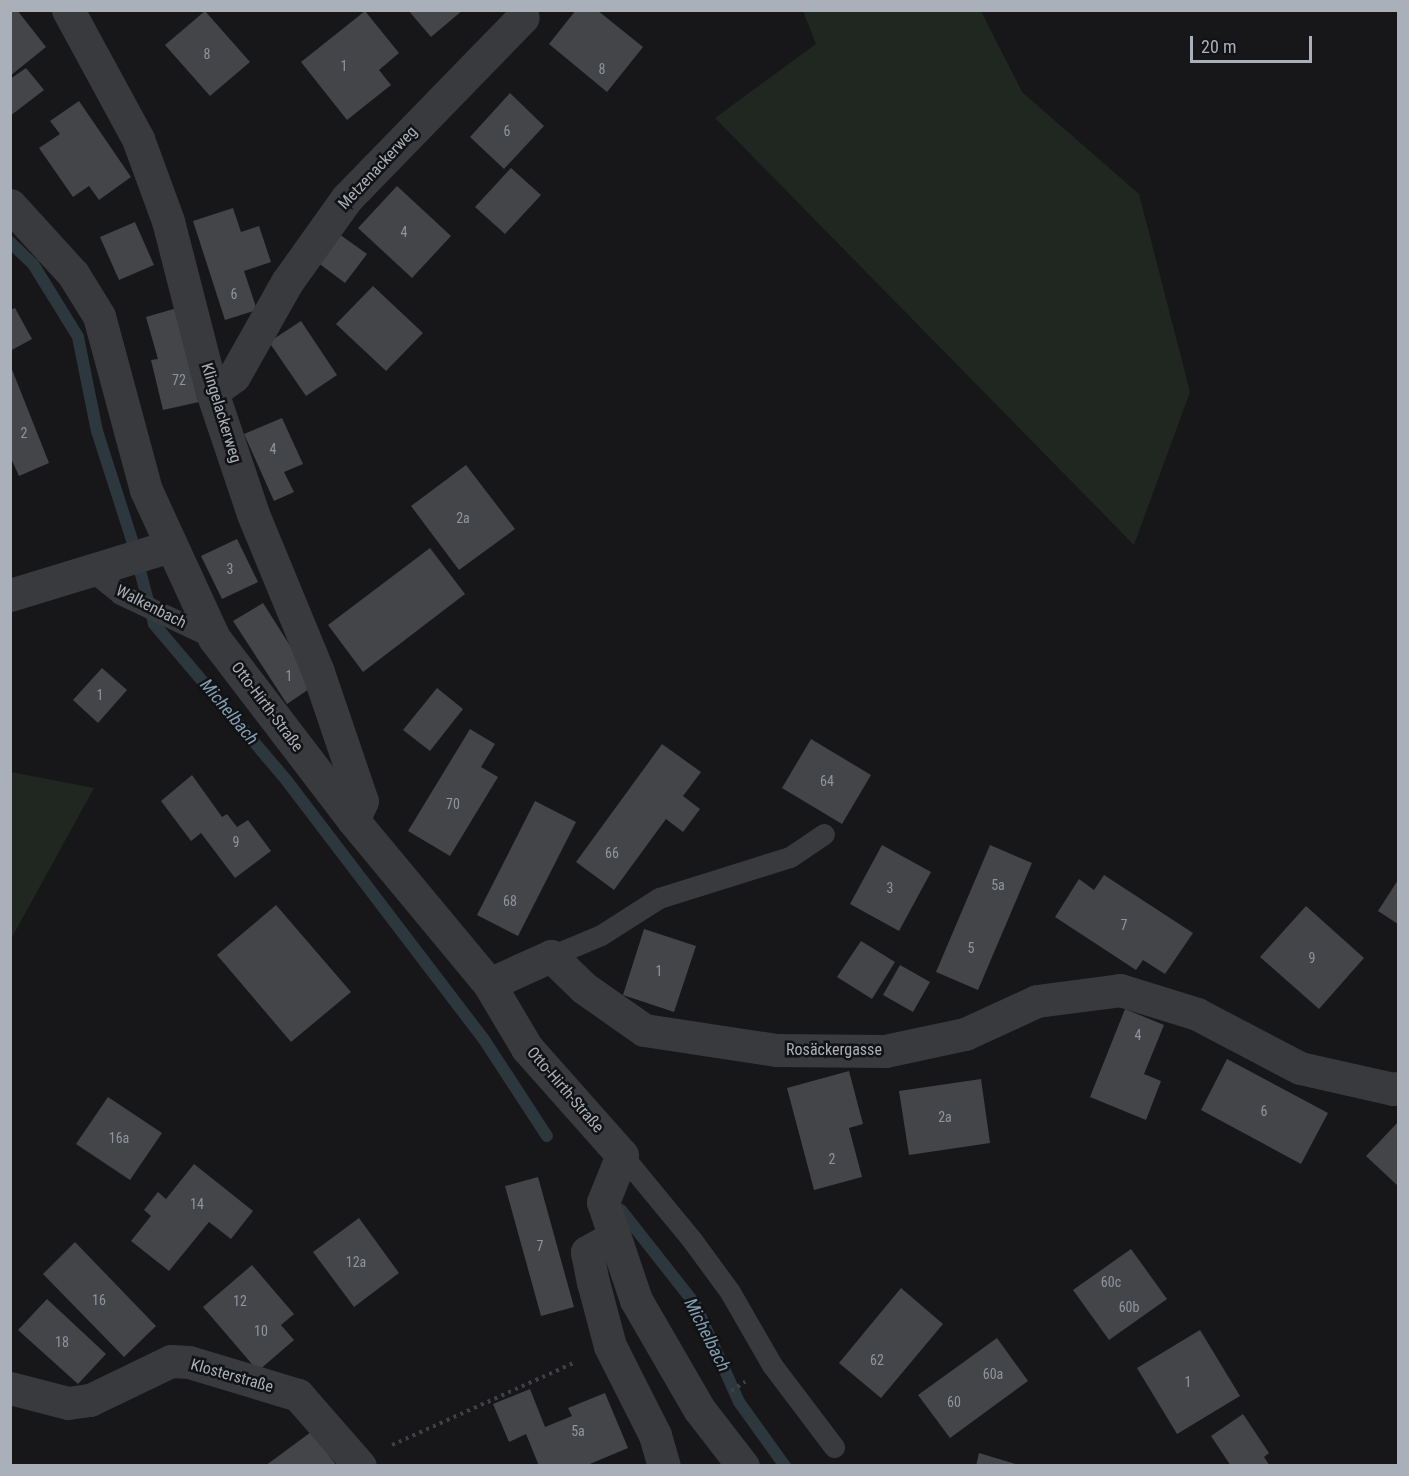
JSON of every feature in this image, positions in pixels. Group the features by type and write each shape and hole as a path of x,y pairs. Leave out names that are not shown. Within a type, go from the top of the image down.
{"street":[{"name":"Klingelackerweg","path":"68,10 138,139 168,221 212,392 253,514 318,672 362,801 353,820"},
{"name":"Metzenackerweg","path":"212,392 234,376 287,282 347,198 523,17"},
{"name":"Otto-Hirth-Straße","path":"10,205 73,274 99,316 161,549 214,638 353,820 489,984 527,1048 622,1155"},
{"name":"Walkenbach","path":"10,595 161,549"},
{"path":"489,984 551,956"},
{"name":"Rosäckergasse","path":"551,956 584,988 644,1030 776,1050 885,1051 965,1034 1037,1001 1120,990 1197,1014 1300,1068 1393,1089 1398,1088"},
{"path":"622,1155 603,1202 636,1300 699,1408 743,1466"},
{"path":"614,1237 587,1252 610,1346 655,1435 664,1466"},
{"name":"Klosterstraße","path":"10,1388 68,1403 90,1400 171,1361 189,1362 298,1395 358,1463"}],"lane":[{"name":"Walkenbach","path":"100,568 120,594 214,638"},
{"path":"551,956 601,935 659,898 790,857 824,834"},
{"name":"Otto-Hirth-Straße","path":"622,1155 692,1240 730,1292 772,1365 834,1448"}],"path":[{"path":"358,1463 610,1346"}],"shaded area":[{"path":"803,11 981,11 1022,92 1139,194 1190,392 1134,545 715,118 816,44"},
{"path":"10,772 94,788 11,939"}],"building":[{"path":"10,10 17,10 46,47 10,76"},
{"path":"408,10 463,10 431,37"},
{"path":"576,10 597,10 643,47 607,92 549,44"},
{"path":"205,11 250,62 210,96 165,45"},
{"path":"365,11 399,53 379,70 391,85 347,120 301,62"},
{"path":"26,68 44,90 10,116 10,79"},
{"path":"510,93 544,126 504,169 470,137"},
{"path":"79,101 131,177 99,200 89,186 73,197 39,148 60,134 50,121"},
{"path":"511,168 541,195 505,234 475,207"},
{"path":"397,186 451,236 412,278 358,228"},
{"path":"233,208 241,232 259,226 271,262 244,271 257,310 225,320 193,221"},
{"path":"135,222 154,265 119,280 100,237"},
{"path":"339,234 367,254 345,283 317,262"},
{"path":"373,286 423,333 386,371 336,324"},
{"path":"15,308 32,339 10,351 10,310"},
{"path":"177,308 208,400 163,410 151,360 158,359 146,317"},
{"path":"301,321 337,375 306,396 269,342"},
{"path":"11,367 49,463 19,476 10,456"},
{"path":"282,418 303,464 284,472 294,492 274,501 244,434"},
{"path":"466,465 515,529 459,570 411,506"},
{"path":"237,539 258,582 222,599 201,556"},
{"path":"430,548 465,594 363,672 328,625"},
{"path":"263,603 315,685 287,704 233,621"},
{"path":"102,668 127,690 98,723 73,700"},
{"path":"437,688 463,709 430,751 403,730"},
{"path":"470,729 495,744 481,767 498,777 450,856 408,831"},
{"path":"811,739 871,775 842,824 782,788"},
{"path":"662,744 701,772 683,796 700,809 683,832 666,819 614,890 576,862"},
{"path":"192,775 222,817 227,814 237,827 248,820 271,851 235,878 201,833 191,841 161,801"},
{"path":"535,801 576,822 518,936 477,915"},
{"path":"882,845 931,872 899,931 850,904"},
{"path":"990,845 1032,863 978,990 936,972"},
{"path":"1104,875 1193,933 1165,974 1143,960 1136,970 1055,917 1079,879 1094,890"},
{"path":"1398,880 1398,924 1378,911"},
{"path":"276,905 351,992 291,1042 217,955"},
{"path":"1306,906 1364,958 1319,1009 1260,957"},
{"path":"644,929 696,946 674,1012 623,995"},
{"path":"861,941 895,962 872,999 837,977"},
{"path":"900,965 930,982 913,1012 883,995"},
{"path":"1125,1009 1164,1025 1144,1074 1161,1081 1146,1120 1090,1097"},
{"path":"1227,1059 1328,1113 1301,1164 1201,1110"},
{"path":"849,1071 863,1124 849,1128 862,1177 814,1190 787,1088"},
{"path":"981,1079 990,1143 909,1155 899,1091"},
{"path":"108,1097 162,1133 130,1180 76,1144"},
{"path":"1398,1122 1398,1186 1366,1156"},
{"path":"194,1164 253,1211 231,1239 209,1222 169,1271 131,1241 151,1216 144,1210 158,1192 166,1199"},
{"path":"538,1177 574,1307 541,1316 505,1186"},
{"path":"359,1218 399,1273 354,1307 313,1252"},
{"path":"75,1242 156,1326 124,1357 43,1274"},
{"path":"1131,1249 1167,1299 1109,1340 1073,1290"},
{"path":"252,1265 294,1314 281,1325 294,1340 258,1371 203,1307"},
{"path":"901,1288 943,1324 881,1398 839,1363"},
{"path":"47,1299 106,1354 78,1384 18,1330"},
{"path":"1200,1330 1240,1396 1177,1434 1137,1368"},
{"path":"997,1338 1028,1381 950,1438 918,1395"},
{"path":"530,1389 545,1427 572,1416 568,1408 605,1393 628,1448 585,1466 539,1466 526,1434 509,1442 493,1404"},
{"path":"1243,1414 1269,1453 1264,1457 1270,1466 1231,1466 1211,1436"},
{"path":"311,1432 337,1466 265,1466"},
{"path":"979,1453 1019,1465 1019,1466 976,1466"}],"waterway":[{"name":"Michelbach","path":"10,242 33,264 78,337 97,431 132,540 154,624 287,781 483,1038 547,1136"},
{"name":"Michelbach","path":"621,1210 695,1304 739,1402 785,1466"}]}
